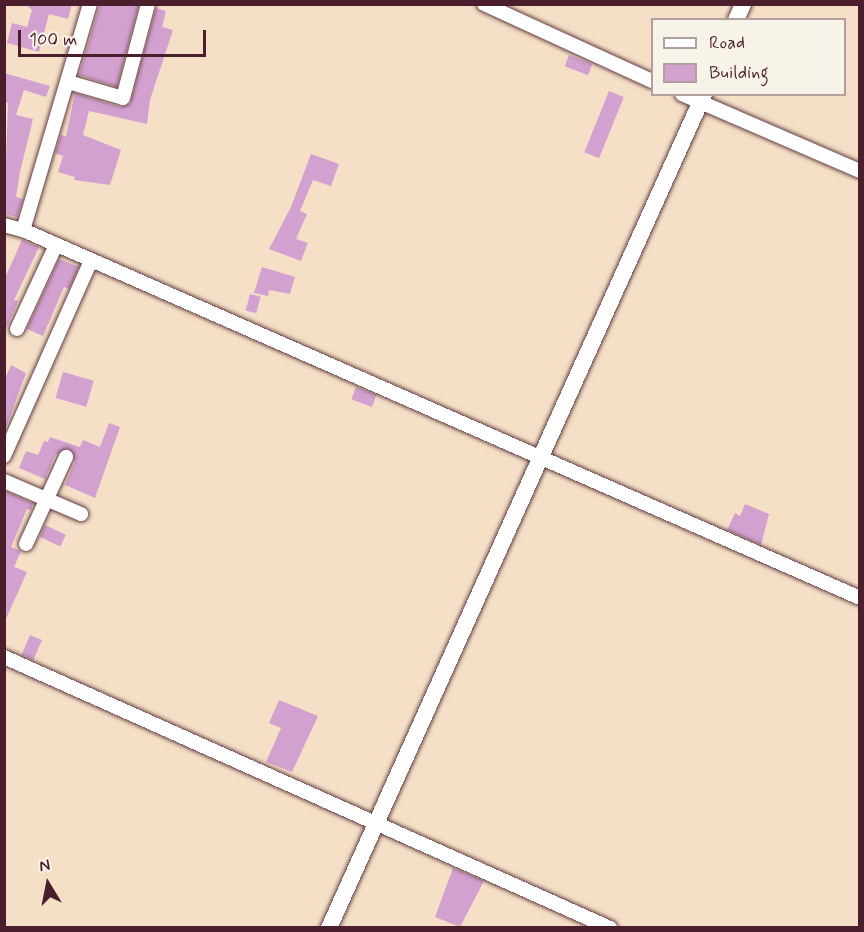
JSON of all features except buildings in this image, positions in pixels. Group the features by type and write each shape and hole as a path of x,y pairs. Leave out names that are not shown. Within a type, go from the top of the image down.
{"street":[{"path":"23,230 90,4"},
{"path":"68,82 123,98 148,4"},
{"path":"484,4 651,81"},
{"path":"737,18 743,4"},
{"path":"329,927 702,99 860,171"},
{"path":"4,225 23,230 541,455 860,598"},
{"path":"18,329 56,245"},
{"path":"4,456 91,261"},
{"path":"26,544 46,496 66,457"},
{"path":"4,481 46,496 81,514"},
{"path":"4,657 610,927"}]}
